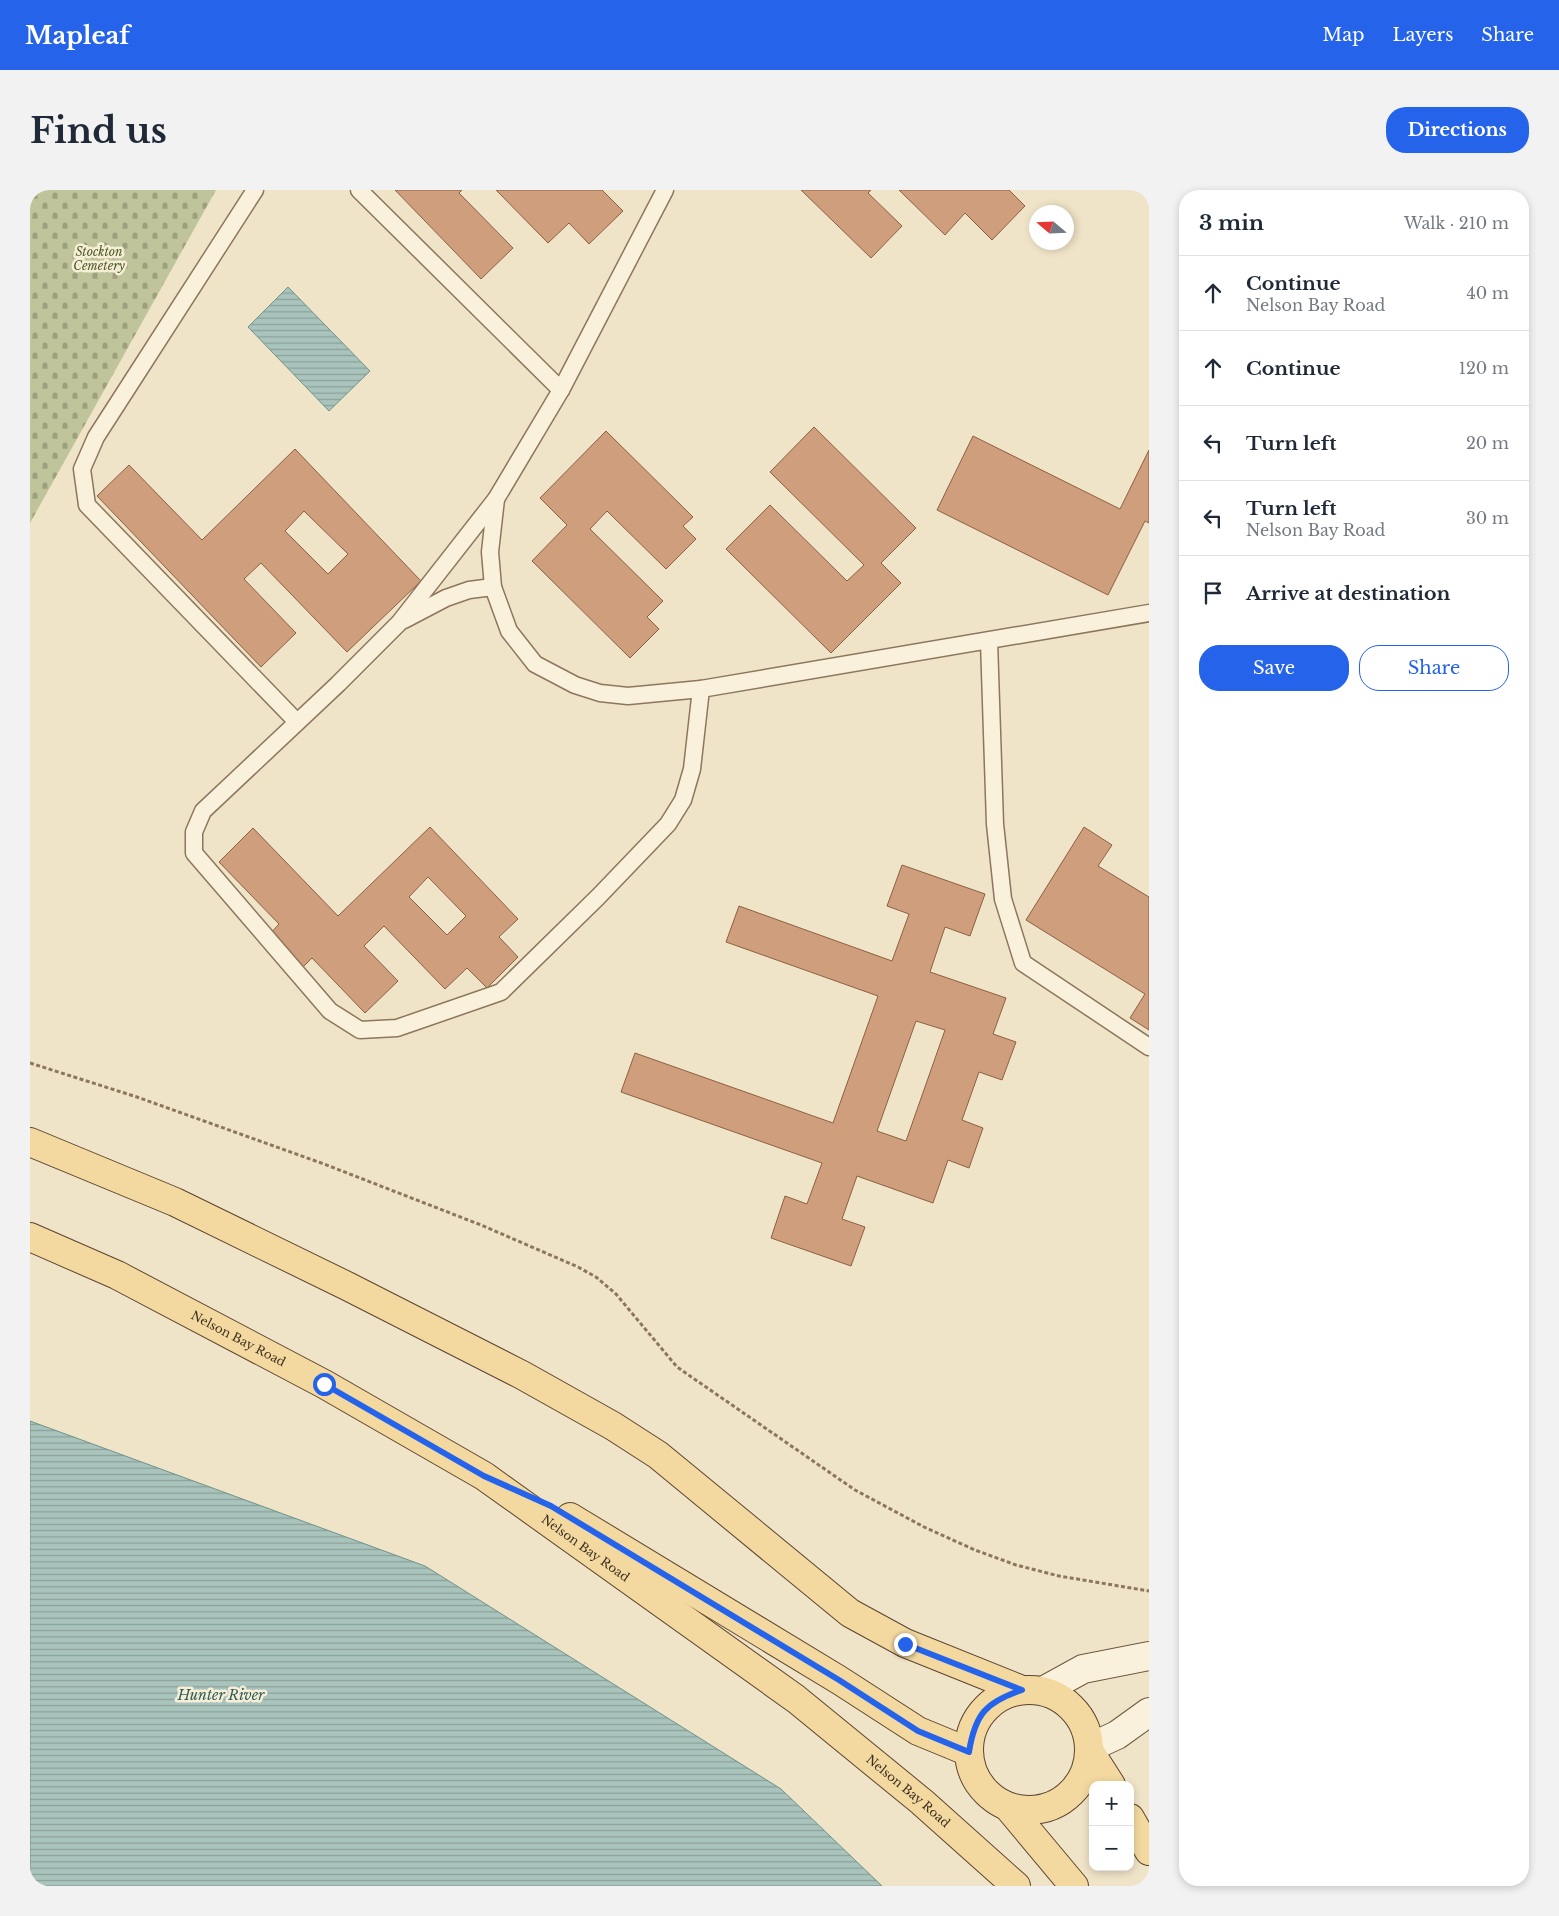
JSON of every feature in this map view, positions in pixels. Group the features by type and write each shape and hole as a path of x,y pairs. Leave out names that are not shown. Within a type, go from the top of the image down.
{"main road":[{"path":"30,1142 175,1202 347,1286 522,1375 613,1426 658,1455 850,1613 905,1644 1032,1691 1061,1699 1076,1712 1086,1729 1090,1750 1109,1781"},
{"name":"Nelson Bay Road","path":"30,1237 117,1275 290,1366 484,1476 796,1699 922,1802 1016,1886"},
{"path":"484,1476 551,1506 839,1680 918,1731 969,1752"},
{"path":"1149,1656 1083,1670 1032,1691 1001,1697 984,1711 972,1730 969,1752 972,1769 980,1786 992,1798 1008,1807 1027,1810 1046,1809 1063,1800 1077,1788 1086,1771 1090,1750 1149,1712"},
{"path":"1008,1807 1074,1886"},
{"path":"1134,1825 1149,1851"}],"lane":[{"path":"255,190 96,437 82,469 87,505 297,722"},
{"path":"359,190 561,390"},
{"path":"665,190 561,390 496,499 399,623 203,811 194,832 194,853 330,1011 360,1030 397,1028 501,992 598,897 668,824 683,800 692,769 702,689"},
{"path":"496,499 490,552 493,587 508,631 535,664 575,685 600,693 628,696 702,689 1149,613"},
{"path":"399,623 446,598 469,590 493,587"},
{"path":"989,641 995,824 1003,900 1023,963 1149,1047"}],"path":[{"path":"30,1063 137,1097 324,1164 480,1224 578,1267 596,1277 616,1294 677,1367 855,1490 924,1527 975,1550 1016,1565 1059,1576 1149,1591"}],"green space":[{"name":"Stockton Cemetery","path":"30,190 216,190 30,523"}],"water":[{"path":"288,287 370,371 329,411 248,327"},
{"name":"Hunter River","path":"30,1421 425,1566 781,1789 882,1886 30,1886"}],"building":[{"path":"395,190 462,190 459,193 513,248 481,279"},
{"path":"496,190 602,190 623,211 589,244 569,223 548,243"},
{"path":"801,190 871,190 868,193 902,226 871,258"},
{"path":"899,190 1009,190 1025,206 992,240 965,213 945,235"},
{"path":"814,427 916,528 881,563 901,583 831,653 726,549 770,505 847,581 864,565 770,472"},
{"path":"606,431 693,517 683,526 696,539 666,569 607,511 590,529 663,601 647,617 659,629 630,658 532,561 567,525 540,498"},
{"path":"973,436 1120,509 1149,450 1149,523 1145,521 1108,595 937,510"},
{"path":"295,449 421,581 347,652 261,563 244,579 296,633 261,667 97,496 129,465 202,540","holes":["304,511 348,554 328,574 285,531"]},
{"path":"430,827 518,919 499,937 518,957 487,988 467,968 445,989 384,926 364,946 398,981 365,1013 312,958 302,968 270,934 279,924 219,862 253,828 338,916","holes":["428,877 466,916 447,935 409,897"]},
{"path":"1084,827 1112,845 1098,866 1149,897 1149,1030 1130,1018 1145,994 1026,920"},
{"path":"902,865 985,894 970,936 945,927 930,972 1006,998 993,1034 1016,1042 1002,1080 979,1072 962,1120 983,1128 969,1168 948,1160 933,1203 857,1176 842,1219 865,1227 851,1266 771,1238 785,1196 807,1204 822,1163 621,1092 635,1053 833,1123 878,996 726,942 739,906 892,961 909,914 887,906","holes":["916,1021 945,1030 906,1141 877,1131"]}],"route":[{"path":"324,1384 484,1476 551,1506 839,1680 918,1731 969,1752 972,1730 984,1711 1001,1697 1022,1690 905,1644"}]}
